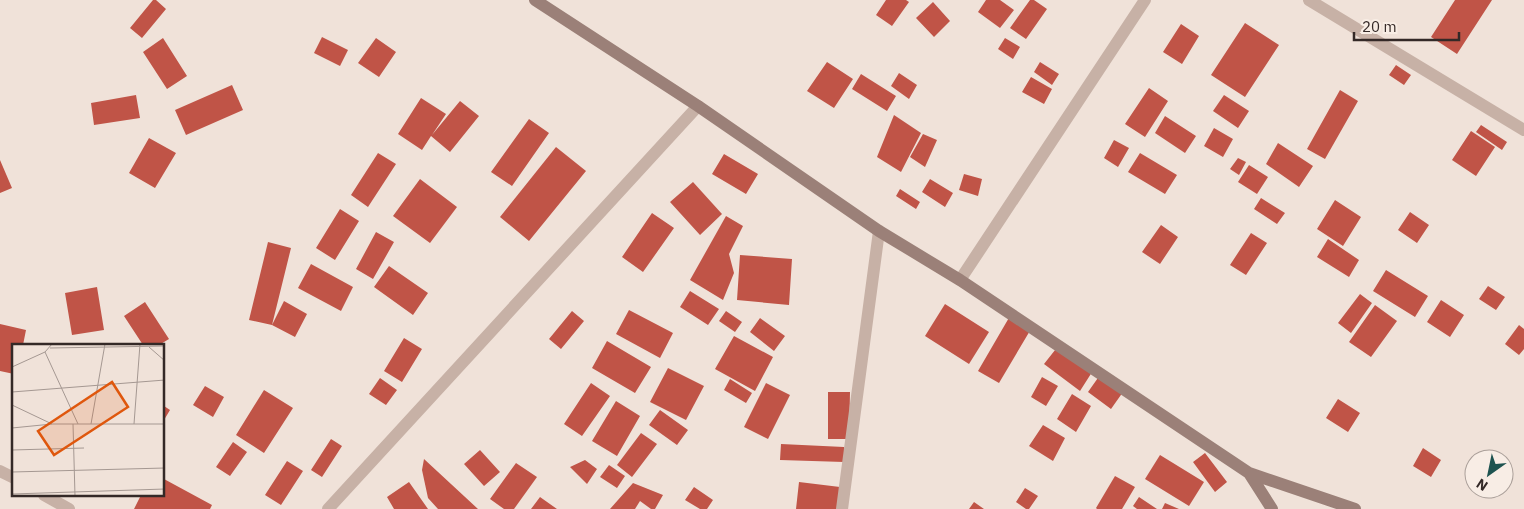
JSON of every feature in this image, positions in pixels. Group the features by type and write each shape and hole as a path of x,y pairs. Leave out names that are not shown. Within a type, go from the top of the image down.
{"main road":[{"path":"535,0 698,106 879,230 960,280 1250,474 1355,509"},
{"path":"1250,474 1272,509"}],"street":[{"path":"960,280 1145,0"},
{"path":"1309,0 1524,130"},
{"path":"328,509 698,106"},
{"path":"842,509 879,230"},
{"path":"0,471 12,477"},
{"path":"46,496 70,509"}],"building":[{"path":"153,0 156,0 166,9 142,38 130,28"},
{"path":"886,0 906,0 909,2 892,26 876,15"},
{"path":"986,0 1000,0 1014,10 1000,28 978,12"},
{"path":"1030,0 1034,0 1047,9 1026,39 1010,28"},
{"path":"1455,0 1492,0 1457,54 1431,37"},
{"path":"933,2 950,21 934,37 916,18"},
{"path":"1245,23 1279,45 1245,97 1211,75"},
{"path":"1181,24 1199,36 1182,64 1163,52"},
{"path":"322,37 348,50 340,66 314,53"},
{"path":"163,38 187,76 167,89 143,52"},
{"path":"376,38 396,52 379,77 358,63"},
{"path":"1005,38 1020,47 1013,59 998,49"},
{"path":"827,62 853,79 834,108 807,91"},
{"path":"1040,62 1059,74 1052,85 1034,72"},
{"path":"1396,65 1411,75 1404,85 1389,75"},
{"path":"899,73 917,85 909,99 891,86"},
{"path":"861,74 896,96 887,111 852,89"},
{"path":"1031,77 1052,89 1044,104 1022,92"},
{"path":"232,85 243,110 186,135 175,110"},
{"path":"1149,88 1168,101 1145,137 1125,124"},
{"path":"1340,90 1358,101 1325,159 1307,149"},
{"path":"136,95 140,118 94,125 91,103"},
{"path":"1224,95 1249,111 1238,128 1213,111"},
{"path":"421,98 446,114 432,135 460,101 479,116 450,152 431,136 422,150 398,134"},
{"path":"894,115 921,133 901,172 877,157"},
{"path":"1165,116 1196,136 1185,153 1155,133"},
{"path":"529,119 549,133 512,186 491,172"},
{"path":"1481,125 1507,142 1502,150 1476,132"},
{"path":"1214,128 1233,139 1223,157 1204,146"},
{"path":"1471,131 1495,147 1476,176 1452,160"},
{"path":"923,134 937,140 925,167 910,157"},
{"path":"149,138 176,153 155,188 129,173"},
{"path":"1114,140 1129,148 1118,167 1104,158"},
{"path":"1278,143 1313,166 1299,187 1266,164"},
{"path":"556,147 586,171 529,241 500,217"},
{"path":"378,153 396,164 368,207 351,195"},
{"path":"1140,153 1177,175 1165,194 1128,172"},
{"path":"724,154 758,174 746,194 712,174"},
{"path":"1238,158 1246,162 1239,175 1230,169"},
{"path":"0,160 12,188 0,193"},
{"path":"1249,165 1268,177 1257,194 1238,182"},
{"path":"964,174 982,179 978,196 959,190"},
{"path":"420,179 457,207 430,243 393,216"},
{"path":"930,179 953,193 945,207 922,192"},
{"path":"693,182 722,214 700,235 670,202"},
{"path":"900,189 920,202 916,209 896,196"},
{"path":"1261,198 1285,213 1277,224 1254,209"},
{"path":"1335,200 1361,217 1343,246 1317,229"},
{"path":"340,209 359,221 335,260 316,248"},
{"path":"1410,212 1429,225 1417,243 1398,230"},
{"path":"652,213 674,228 643,272 622,257"},
{"path":"726,216 743,226 729,254 734,273 723,300 690,280"},
{"path":"1161,225 1178,237 1160,264 1142,252"},
{"path":"376,232 394,242 373,279 356,269"},
{"path":"1251,233 1267,243 1246,275 1230,265"},
{"path":"1328,239 1359,260 1349,277 1317,257"},
{"path":"268,242 291,248 272,325 249,320"},
{"path":"740,255 792,259 789,305 737,300"},
{"path":"311,264 353,287 341,311 298,288"},
{"path":"389,266 428,293 413,315 374,287"},
{"path":"1386,270 1428,296 1415,317 1373,291"},
{"path":"1488,286 1505,297 1496,310 1479,299"},
{"path":"97,287 104,330 72,335 65,293"},
{"path":"690,291 719,309 708,325 680,307"},
{"path":"1360,294 1372,303 1351,333 1338,323"},
{"path":"1441,300 1464,315 1450,337 1427,322"},
{"path":"284,301 307,314 295,337 272,325"},
{"path":"145,302 169,339 161,344 142,344 124,316"},
{"path":"945,304 989,332 969,364 925,336"},
{"path":"1375,305 1397,321 1371,357 1349,342"},
{"path":"629,310 673,333 660,358 616,334"},
{"path":"572,311 584,321 561,349 549,339"},
{"path":"726,311 742,322 735,332 719,321"},
{"path":"1010,316 1031,329 999,383 978,371"},
{"path":"760,318 785,336 774,351 750,332"},
{"path":"0,324 26,330 23,344 12,344 12,374 0,371"},
{"path":"1519,325 1524,329 1524,349 1519,355 1505,344"},
{"path":"734,336 773,357 755,391 715,369"},
{"path":"404,338 422,349 402,382 384,371"},
{"path":"607,341 651,367 635,393 592,368"},
{"path":"1059,345 1094,369 1080,391 1044,364"},
{"path":"668,368 704,386 686,420 650,402"},
{"path":"1100,375 1123,392 1111,409 1088,392"},
{"path":"1042,377 1058,386 1046,406 1031,397"},
{"path":"380,378 397,390 386,405 369,394"},
{"path":"730,379 752,393 746,403 724,390"},
{"path":"591,383 610,396 582,436 564,424"},
{"path":"766,383 790,395 768,439 744,427"},
{"path":"205,386 224,397 213,417 193,405"},
{"path":"264,390 293,408 264,453 236,435"},
{"path":"828,392 850,392 849,439 828,439"},
{"path":"1072,394 1091,406 1076,432 1057,419"},
{"path":"1338,399 1360,413 1348,432 1326,418"},
{"path":"616,401 640,416 617,456 592,441"},
{"path":"165,407 170,410 165,418"},
{"path":"660,410 688,430 677,445 649,425"},
{"path":"1043,425 1065,438 1053,461 1029,446"},
{"path":"641,433 657,444 632,477 617,465"},
{"path":"331,439 342,446 322,477 311,470"},
{"path":"233,442 247,452 230,476 216,467"},
{"path":"781,444 844,447 844,462 780,460"},
{"path":"1423,448 1441,460 1431,477 1413,466"},
{"path":"480,450 500,472 484,486 464,464"},
{"path":"1205,453 1227,482 1215,492 1193,462"},
{"path":"1160,455 1204,482 1189,506 1145,479"},
{"path":"424,459 478,509 438,509 428,498 422,470"},
{"path":"585,460 597,469 587,484 570,467"},
{"path":"287,461 303,471 281,505 265,495"},
{"path":"516,463 537,477 514,509 504,509 490,499"},
{"path":"609,465 625,476 617,488 600,477"},
{"path":"1115,476 1135,487 1122,509 1097,509 1096,508"},
{"path":"165,480 212,505 210,509 134,509 140,496 165,496"},
{"path":"409,482 428,509 394,509 387,497"},
{"path":"799,482 840,487 838,509 796,509"},
{"path":"633,483 663,495 655,509 651,509 640,501 635,509 610,509"},
{"path":"694,487 713,500 707,509 700,509 685,500"},
{"path":"1025,488 1038,496 1029,509 1016,502"},
{"path":"540,497 557,509 531,509"},
{"path":"1139,497 1157,509 1137,509 1133,506"},
{"path":"974,502 984,509 969,509"},
{"path":"1165,503 1179,509 1162,509"}]}
